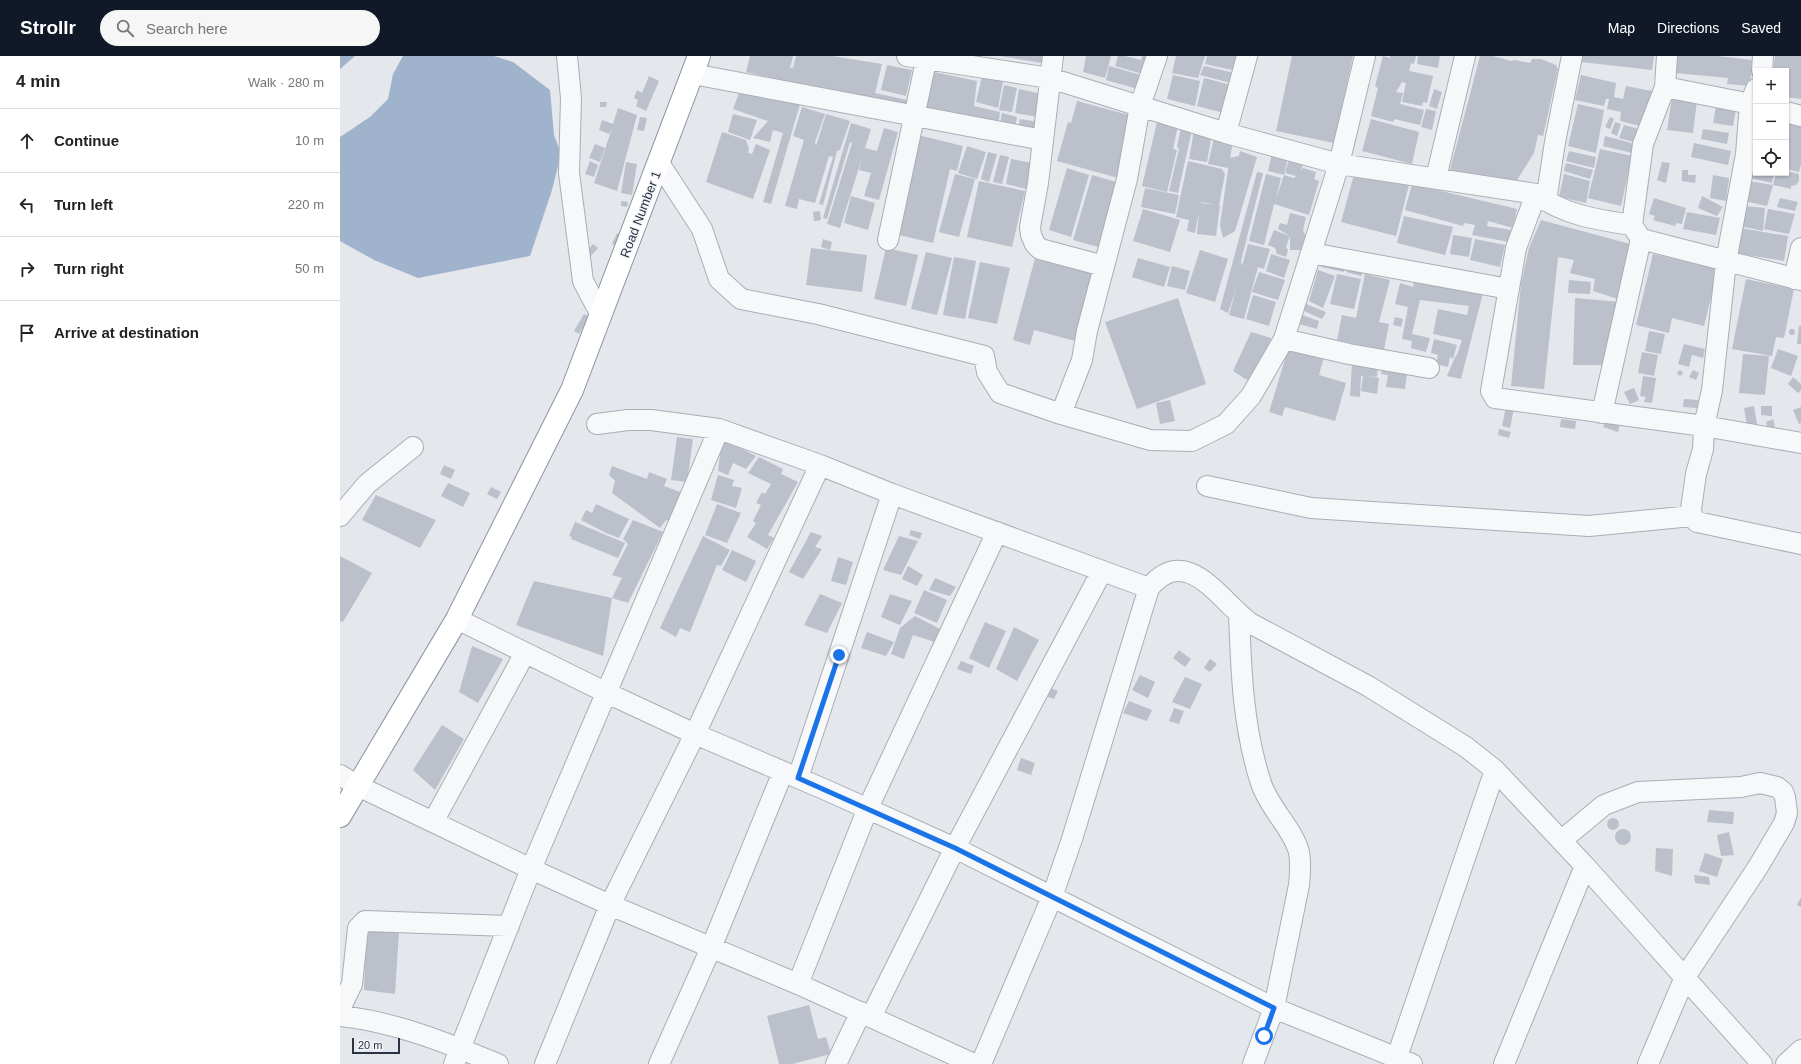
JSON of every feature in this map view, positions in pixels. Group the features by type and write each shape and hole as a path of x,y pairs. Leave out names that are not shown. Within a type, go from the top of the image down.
{"highway":[{"name":"Road Number 1","path":"340,816 457,619 556,424 601,315 696,65"}],"street":[{"path":"567,56 571,98 569,173 583,281 601,315"},
{"path":"907,56 1050,78 1226,133 1339,164 1436,178 1541,198 1562,210 1636,232 1726,262 1797,279 1801,248"},
{"path":"1053,56 1038,183 1030,222 1031,235 1035,244 1040,249 1104,266"},
{"path":"1061,414 1082,360 1087,331 1127,180 1140,106 1157,56"},
{"path":"1226,133 1247,56"},
{"path":"659,164 702,229 719,279 740,299 818,314 984,356 988,372 1000,393 1061,414 1150,440 1192,441 1226,424 1251,396 1284,339 1339,164 1365,56"},
{"path":"1436,178 1464,56"},
{"path":"1572,56 1555,142 1541,198 1516,248 1491,391 1495,398 1704,426 1801,443"},
{"path":"1602,413 1636,232 1643,144 1665,87 1666,56"},
{"path":"1762,68 1763,56"},
{"path":"888,240 926,58"},
{"path":"696,65 913,116 1043,140"},
{"path":"1665,87 1701,95 1753,99"},
{"path":"1753,104 1746,154 1726,262 1715,363 1704,426 1703,449 1696,474 1692,502 1692,516 1697,522 1801,544"},
{"path":"1789,113 1801,116"},
{"path":"1311,254 1509,289"},
{"path":"1284,339 1349,354 1429,368"},
{"path":"597,424 628,420 651,420 719,429 820,465 892,494 1149,588"},
{"path":"458,1056 531,869 719,429"},
{"path":"340,516 367,484 413,447"},
{"path":"545,1064 610,905 695,734 820,465"},
{"path":"1207,486 1311,508 1589,526 1692,516"},
{"path":"659,1064 790,775 892,494"},
{"path":"798,984 868,808 997,532"},
{"path":"981,1064 1052,897 1072,839 1149,588 1157,579 1169,572 1178,570 1187,572 1207,583 1239,614 1269,634 1375,690 1466,747 1495,770 1586,866 1762,1064"},
{"path":"836,1064 866,1015 1102,571"},
{"path":"1239,614 1242,685 1252,752 1261,784 1276,813 1296,842 1299,854 1299,885 1274,1008 1253,1064"},
{"path":"457,619 607,693 695,734 868,808 955,848 1274,1008 1404,1061 1495,770"},
{"path":"433,822 525,653"},
{"path":"340,775 358,786 531,869 610,905 798,984 974,1064"},
{"path":"1562,840 1604,805 1638,792 1740,787 1760,783 1777,787 1783,792 1785,797 1787,813 1784,823 1758,867 1685,977 1648,1064"},
{"path":"1778,833 1801,827"},
{"path":"1504,1064 1586,866"},
{"path":"340,1009 352,984 358,928 365,921 509,926"},
{"path":"340,1016 384,1022 422,1033 458,1056 498,1064"},
{"path":"1786,1064 1801,1050"}],"water":[{"path":"340,56 355,56 340,69"},
{"path":"403,56 494,56 513,62 550,90 554,135 561,154 552,190 530,256 418,278 374,260 340,241 340,137 370,117 388,99 393,74"}],"building":[{"path":"750,56 793,56 790,68 793,68 796,56 832,56 882,64 875,93 907,100 904,113 827,90 746,72"},
{"path":"1000,56 1054,56 1053,65"},
{"path":"1086,56 1111,56 1105,78 1083,72"},
{"path":"1118,56 1141,60 1142,56 1152,56 1146,75 1115,66"},
{"path":"1176,56 1205,56 1198,78 1172,73"},
{"path":"1207,56 1241,56 1237,71 1205,64"},
{"path":"1292,56 1353,56 1334,143 1276,131"},
{"path":"1383,56 1390,58 1390,56 1416,56 1414,64 1411,63 1409,71 1433,76 1427,103 1423,102 1422,106 1402,102 1406,83 1402,82 1396,92 1403,93 1400,104 1424,110 1420,125 1394,119 1393,122 1371,116 1378,88 1375,86"},
{"path":"1418,56 1440,56 1438,68 1417,64"},
{"path":"1480,56 1493,56 1511,61 1515,60 1530,63 1532,59 1541,59 1556,65 1558,69 1543,136 1538,135 1534,153 1514,185 1450,170"},
{"path":"1582,56 1654,56 1652,70 1581,62"},
{"path":"1677,56 1717,56 1752,60 1750,86 1727,84 1728,78 1675,73"},
{"path":"1775,56 1801,56 1801,99 1789,97 1789,68 1773,68"},
{"path":"887,65 912,70 906,96 881,90"},
{"path":"1109,66 1141,75 1138,89 1106,80"},
{"path":"1204,66 1234,73 1231,83 1200,75"},
{"path":"929,71 977,81 974,106 1000,112 997,135 919,115"},
{"path":"1173,75 1200,81 1195,106 1167,99"},
{"path":"1581,75 1616,83 1614,97 1623,99 1626,86 1652,91 1644,127 1620,121 1621,112 1607,109 1609,99 1606,99 1604,106 1575,100"},
{"path":"649,76 659,81 646,111 636,106 638,100 634,98 637,90 642,93"},
{"path":"982,76 1003,81 998,108 976,102"},
{"path":"1204,78 1231,85 1224,113 1197,106"},
{"path":"1004,85 1017,88 1012,112 999,110"},
{"path":"1019,89 1042,94 1038,117 1015,113"},
{"path":"1434,89 1442,92 1437,109 1429,106"},
{"path":"740,90 780,101 781,99 800,104 771,204 763,202 783,133 773,130 770,142 753,138 768,121 733,109"},
{"path":"1672,98 1697,101 1693,133 1667,130"},
{"path":"1077,101 1129,115 1118,178 1057,161 1068,122 1071,123"},
{"path":"600,102 607,102 606,107 600,107"},
{"path":"1578,104 1604,110 1596,153 1568,146"},
{"path":"1716,106 1736,109 1733,126 1713,123"},
{"path":"802,107 825,114 815,142 816,146 826,114 850,121 840,150 837,151 823,205 819,204 833,157 829,156 815,203 799,199 797,209 785,206 804,140 793,136"},
{"path":"618,108 637,115 617,191 594,183 612,128 609,134 599,130 602,120 613,124"},
{"path":"1426,109 1436,111 1432,130 1421,127"},
{"path":"1002,113 1017,117 1013,138 998,135"},
{"path":"733,114 757,120 750,140 728,132"},
{"path":"640,117 647,118 644,131 637,130"},
{"path":"1610,117 1614,119 1610,129 1605,127"},
{"path":"1020,119 1045,123 1043,138 1017,133"},
{"path":"1371,119 1419,132 1412,164 1362,151"},
{"path":"1789,121 1801,124 1801,164 1799,172 1789,170"},
{"path":"1157,122 1178,126 1173,149 1177,150 1167,192 1142,186"},
{"path":"1615,122 1621,124 1617,136 1611,133"},
{"path":"851,123 871,129 865,148 877,151 884,128 898,132 879,200 864,196 871,173 859,170 862,158 840,228 827,224 852,143 850,142 827,219 823,218"},
{"path":"1624,125 1642,130 1638,143 1619,138"},
{"path":"1181,127 1192,130 1178,193 1169,191 1179,149 1177,147"},
{"path":"1703,129 1729,133 1727,144 1701,139"},
{"path":"1194,130 1212,133 1207,162 1189,159"},
{"path":"722,132 746,140 749,149 748,153 752,154 756,144 770,150 753,199 706,182"},
{"path":"1215,134 1234,137 1230,158 1239,156 1240,151 1257,157 1235,231 1223,238 1220,225 1229,163 1228,168 1208,164"},
{"path":"918,135 963,146 957,171 950,169 933,243 895,234"},
{"path":"1605,136 1635,144 1632,153 1603,146"},
{"path":"1694,143 1731,151 1728,165 1691,157"},
{"path":"595,144 605,148 600,162 589,158"},
{"path":"967,146 986,152 977,179 958,173"},
{"path":"1273,149 1289,152 1284,175 1268,171"},
{"path":"1600,149 1632,156 1621,206 1588,198"},
{"path":"1569,151 1596,157 1594,168 1566,161"},
{"path":"988,152 997,154 989,182 981,179"},
{"path":"1000,155 1009,157 1002,184 993,182"},
{"path":"1290,155 1304,159 1301,171 1303,168 1316,172 1314,179 1319,181 1309,215 1274,204 1264,245 1249,241 1266,174 1281,178 1276,199 1284,175 1294,178 1296,176 1285,173"},
{"path":"1011,159 1033,163 1027,189 1006,184"},
{"path":"1752,160 1753,176 1773,176 1772,183 1749,178"},
{"path":"590,161 598,165 594,177 585,174"},
{"path":"1188,161 1222,169 1225,174 1219,205 1216,236 1197,234 1199,212 1195,233 1187,231 1189,220 1176,217"},
{"path":"626,162 637,164 632,195 621,193"},
{"path":"1662,162 1670,163 1666,183 1657,180"},
{"path":"1566,163 1593,170 1590,179 1564,171"},
{"path":"1067,168 1089,175 1071,237 1049,230"},
{"path":"1682,170 1688,170 1688,175 1696,175 1695,183 1682,181"},
{"path":"1355,171 1409,185 1396,236 1341,222"},
{"path":"1257,172 1263,173 1241,261 1242,266 1248,244 1270,249 1264,269 1258,267 1244,319 1229,315 1236,289 1228,313 1220,309"},
{"path":"1789,172 1799,174 1799,181 1796,185 1791,186 1791,189 1773,185 1775,176 1789,176"},
{"path":"955,174 975,179 959,237 939,232"},
{"path":"1564,174 1590,181 1586,203 1559,197"},
{"path":"1092,175 1120,183 1102,248 1073,240"},
{"path":"1713,175 1729,178 1726,201 1710,198"},
{"path":"979,181 1025,191 1012,247 967,237"},
{"path":"1748,181 1773,185 1767,206 1744,201"},
{"path":"1412,184 1517,209 1513,228 1488,221 1487,226 1511,230 1509,242 1472,235 1475,225 1464,223 1463,226 1405,210"},
{"path":"1145,188 1179,195 1175,214 1141,207"},
{"path":"851,196 875,203 868,230 844,223"},
{"path":"1702,196 1723,207 1717,216 1698,208"},
{"path":"1654,198 1686,208 1682,224 1676,223 1675,226 1653,220 1655,216 1649,214"},
{"path":"1780,198 1798,202 1795,211 1777,207"},
{"path":"621,201 628,202 627,207 621,206"},
{"path":"1744,206 1765,208 1763,231 1740,226"},
{"path":"1143,209 1180,220 1170,252 1133,241"},
{"path":"1768,209 1795,214 1789,234 1764,229"},
{"path":"820,211 821,220 814,221 813,212"},
{"path":"1687,212 1720,218 1716,235 1683,229"},
{"path":"1290,213 1306,217 1303,230 1306,238 1301,250 1290,250 1290,236 1278,229 1280,223 1287,225"},
{"path":"1404,216 1453,227 1445,255 1397,243"},
{"path":"1541,220 1634,245 1621,300 1593,291 1595,279 1570,273 1574,260 1558,257 1544,389 1511,386 1521,284 1529,248"},
{"path":"1740,228 1788,236 1784,261 1734,253"},
{"path":"1274,230 1290,236 1286,247 1288,250 1286,257 1277,254 1275,248 1268,245"},
{"path":"617,233 622,235 617,246 612,244"},
{"path":"1453,235 1472,238 1469,257 1450,254"},
{"path":"823,239 832,242 830,250 821,247"},
{"path":"1475,239 1505,245 1500,267 1470,260"},
{"path":"593,244 598,248 589,258 584,255"},
{"path":"811,248 867,255 862,292 806,285"},
{"path":"886,248 918,255 906,306 874,299"},
{"path":"1200,250 1228,259 1215,302 1186,293"},
{"path":"1037,251 1096,267 1075,341 1034,330 1030,345 1013,340"},
{"path":"926,252 952,258 937,315 911,309"},
{"path":"1271,254 1290,260 1284,278 1266,271"},
{"path":"1653,254 1718,269 1704,326 1672,318 1669,333 1636,325"},
{"path":"954,257 976,261 965,319 943,315"},
{"path":"1138,258 1170,267 1164,287 1132,277"},
{"path":"1325,260 1347,264 1344,272 1321,267"},
{"path":"980,262 1010,268 997,324 968,318"},
{"path":"1172,266 1190,271 1185,290 1167,286"},
{"path":"1348,268 1364,270 1361,276 1346,272"},
{"path":"1318,270 1335,276 1323,308 1309,301"},
{"path":"1259,272 1285,280 1278,300 1252,292"},
{"path":"1337,274 1361,279 1354,309 1330,304"},
{"path":"1365,274 1390,280 1379,322 1389,324 1384,350 1337,340 1342,315 1356,318"},
{"path":"1746,279 1794,289 1784,338 1776,337 1772,356 1732,349"},
{"path":"1569,280 1591,282 1590,294 1568,293"},
{"path":"1414,282 1483,293 1461,379 1447,376 1462,340 1433,334 1438,309 1467,315 1469,306 1420,300 1412,334 1430,338 1426,352 1411,348 1412,341 1402,339 1408,307 1395,304 1400,283 1413,287"},
{"path":"1253,295 1276,302 1269,326 1246,319"},
{"path":"1178,298 1206,384 1137,409 1105,322"},
{"path":"1575,298 1620,302 1608,365 1573,365"},
{"path":"1306,304 1326,312 1322,319 1304,311"},
{"path":"584,314 589,317 579,334 574,331"},
{"path":"1302,315 1319,321 1317,329 1299,324"},
{"path":"1395,317 1403,319 1401,327 1393,325"},
{"path":"1799,326 1801,326 1801,344 1797,344"},
{"path":"1792,329 1795,332 1792,335 1789,332"},
{"path":"1649,331 1665,334 1661,354 1645,351"},
{"path":"1251,332 1271,338 1265,357 1247,380 1233,371"},
{"path":"1434,339 1457,345 1453,359 1450,357 1448,367 1436,364 1438,355 1431,353"},
{"path":"1290,343 1325,353 1319,375 1346,383 1335,421 1285,407 1282,416 1269,412"},
{"path":"1684,344 1705,349 1703,358 1692,355 1689,367 1678,364"},
{"path":"1778,349 1798,356 1791,376 1771,368"},
{"path":"1642,352 1658,355 1654,376 1638,373"},
{"path":"1743,354 1769,356 1765,395 1739,393"},
{"path":"1352,363 1378,365 1377,377 1365,376 1379,378 1377,394 1361,391 1363,376 1361,376 1360,397 1350,396"},
{"path":"1383,364 1408,367 1405,389 1386,387 1388,375 1381,374"},
{"path":"1693,370 1699,373 1696,380 1689,377"},
{"path":"1678,371 1682,371 1682,375 1678,375"},
{"path":"1643,376 1656,378 1652,403 1644,402 1646,397 1640,396"},
{"path":"1793,377 1801,384 1801,390 1798,393 1788,384"},
{"path":"1634,388 1639,400 1630,404 1624,392"},
{"path":"1684,399 1698,400 1697,408 1683,407"},
{"path":"1170,400 1175,421 1160,424 1156,403"},
{"path":"1507,402 1515,403 1510,428 1502,426"},
{"path":"1754,406 1757,424 1747,426 1744,408"},
{"path":"1761,406 1772,406 1772,416 1761,415"},
{"path":"1801,407 1801,423 1799,424 1793,410"},
{"path":"1607,416 1621,420 1618,432 1603,427"},
{"path":"1561,419 1576,421 1575,429 1560,427"},
{"path":"1773,419 1775,427 1768,429 1766,422"},
{"path":"1499,429 1511,432 1509,438 1498,435"},
{"path":"677,437 693,439 687,482 671,480"},
{"path":"722,439 756,456 746,469 733,463 728,475 718,471"},
{"path":"759,457 783,469 781,474 798,482 768,535 774,538 767,549 747,537 756,523 753,521 761,505 756,503 762,492 765,494 771,484 748,473"},
{"path":"444,465 455,470 451,479 440,474"},
{"path":"612,466 647,479 649,472 667,479 664,486 685,494 673,523 666,520 660,528 612,493 615,481 609,475"},
{"path":"718,475 734,480 732,486 742,488 736,508 711,500"},
{"path":"448,483 470,493 463,507 441,496"},
{"path":"491,487 501,492 497,499 487,494"},
{"path":"376,495 436,520 420,548 362,520"},
{"path":"596,504 629,519 619,538 581,520 586,510 592,513"},
{"path":"717,504 741,513 727,543 705,535"},
{"path":"633,520 663,532 628,603 612,598 622,578 612,575 628,544 623,539"},
{"path":"575,522 625,543 618,558 571,539 572,537 569,536"},
{"path":"911,530 922,533 920,539 909,535"},
{"path":"811,532 822,536 815,547 822,549 803,579 789,572"},
{"path":"703,536 730,550 721,566 717,565 690,632 680,628 676,637 660,628"},
{"path":"899,536 918,541 901,575 883,570"},
{"path":"732,550 756,561 746,582 722,570"},
{"path":"340,556 372,573 343,622 340,621"},
{"path":"838,557 853,562 846,585 831,581"},
{"path":"908,566 923,575 917,586 902,579"},
{"path":"935,578 956,587 950,596 929,590"},
{"path":"534,581 612,598 603,656 516,625"},
{"path":"924,590 947,600 937,623 914,613"},
{"path":"820,594 842,603 827,633 804,625"},
{"path":"890,594 912,601 900,625 881,617"},
{"path":"915,616 944,631 941,644 913,635 904,659 891,654 900,628"},
{"path":"985,622 1006,631 989,668 969,658"},
{"path":"1014,627 1039,640 1017,681 996,669"},
{"path":"867,632 894,642 886,656 861,648"},
{"path":"472,646 503,659 478,703 459,692"},
{"path":"1179,650 1191,659 1185,667 1173,658"},
{"path":"1210,659 1217,664 1210,672 1204,668"},
{"path":"961,661 974,666 971,674 957,669"},
{"path":"1140,675 1155,682 1148,698 1132,690"},
{"path":"1185,677 1202,684 1190,709 1172,702"},
{"path":"1050,688 1058,691 1054,699 1046,696"},
{"path":"1129,701 1152,710 1147,721 1123,713"},
{"path":"1174,708 1184,711 1179,724 1169,721"},
{"path":"442,725 464,739 435,790 413,770"},
{"path":"1021,758 1035,763 1031,775 1017,770"},
{"path":"1709,810 1734,812 1733,824 1707,822"},
{"path":"1613,818 1617,820 1619,824 1617,828 1613,830 1609,828 1607,824 1609,820"},
{"path":"1620,829 1626,829 1631,834 1629,843 1626,845 1620,845 1615,840 1615,834"},
{"path":"1729,832 1734,855 1721,856 1717,835"},
{"path":"1656,848 1673,849 1672,876 1655,871"},
{"path":"1705,853 1723,859 1717,877 1699,871"},
{"path":"1694,875 1709,877 1710,885 1695,883"},
{"path":"1801,897 1801,907 1797,905"},
{"path":"366,928 399,932 395,994 364,990"},
{"path":"809,1005 818,1039 826,1037 831,1054 792,1064 779,1064 767,1016"}],"route":[{"path":"839,655 798,778 955,848 1274,1008 1264,1036"}]}
